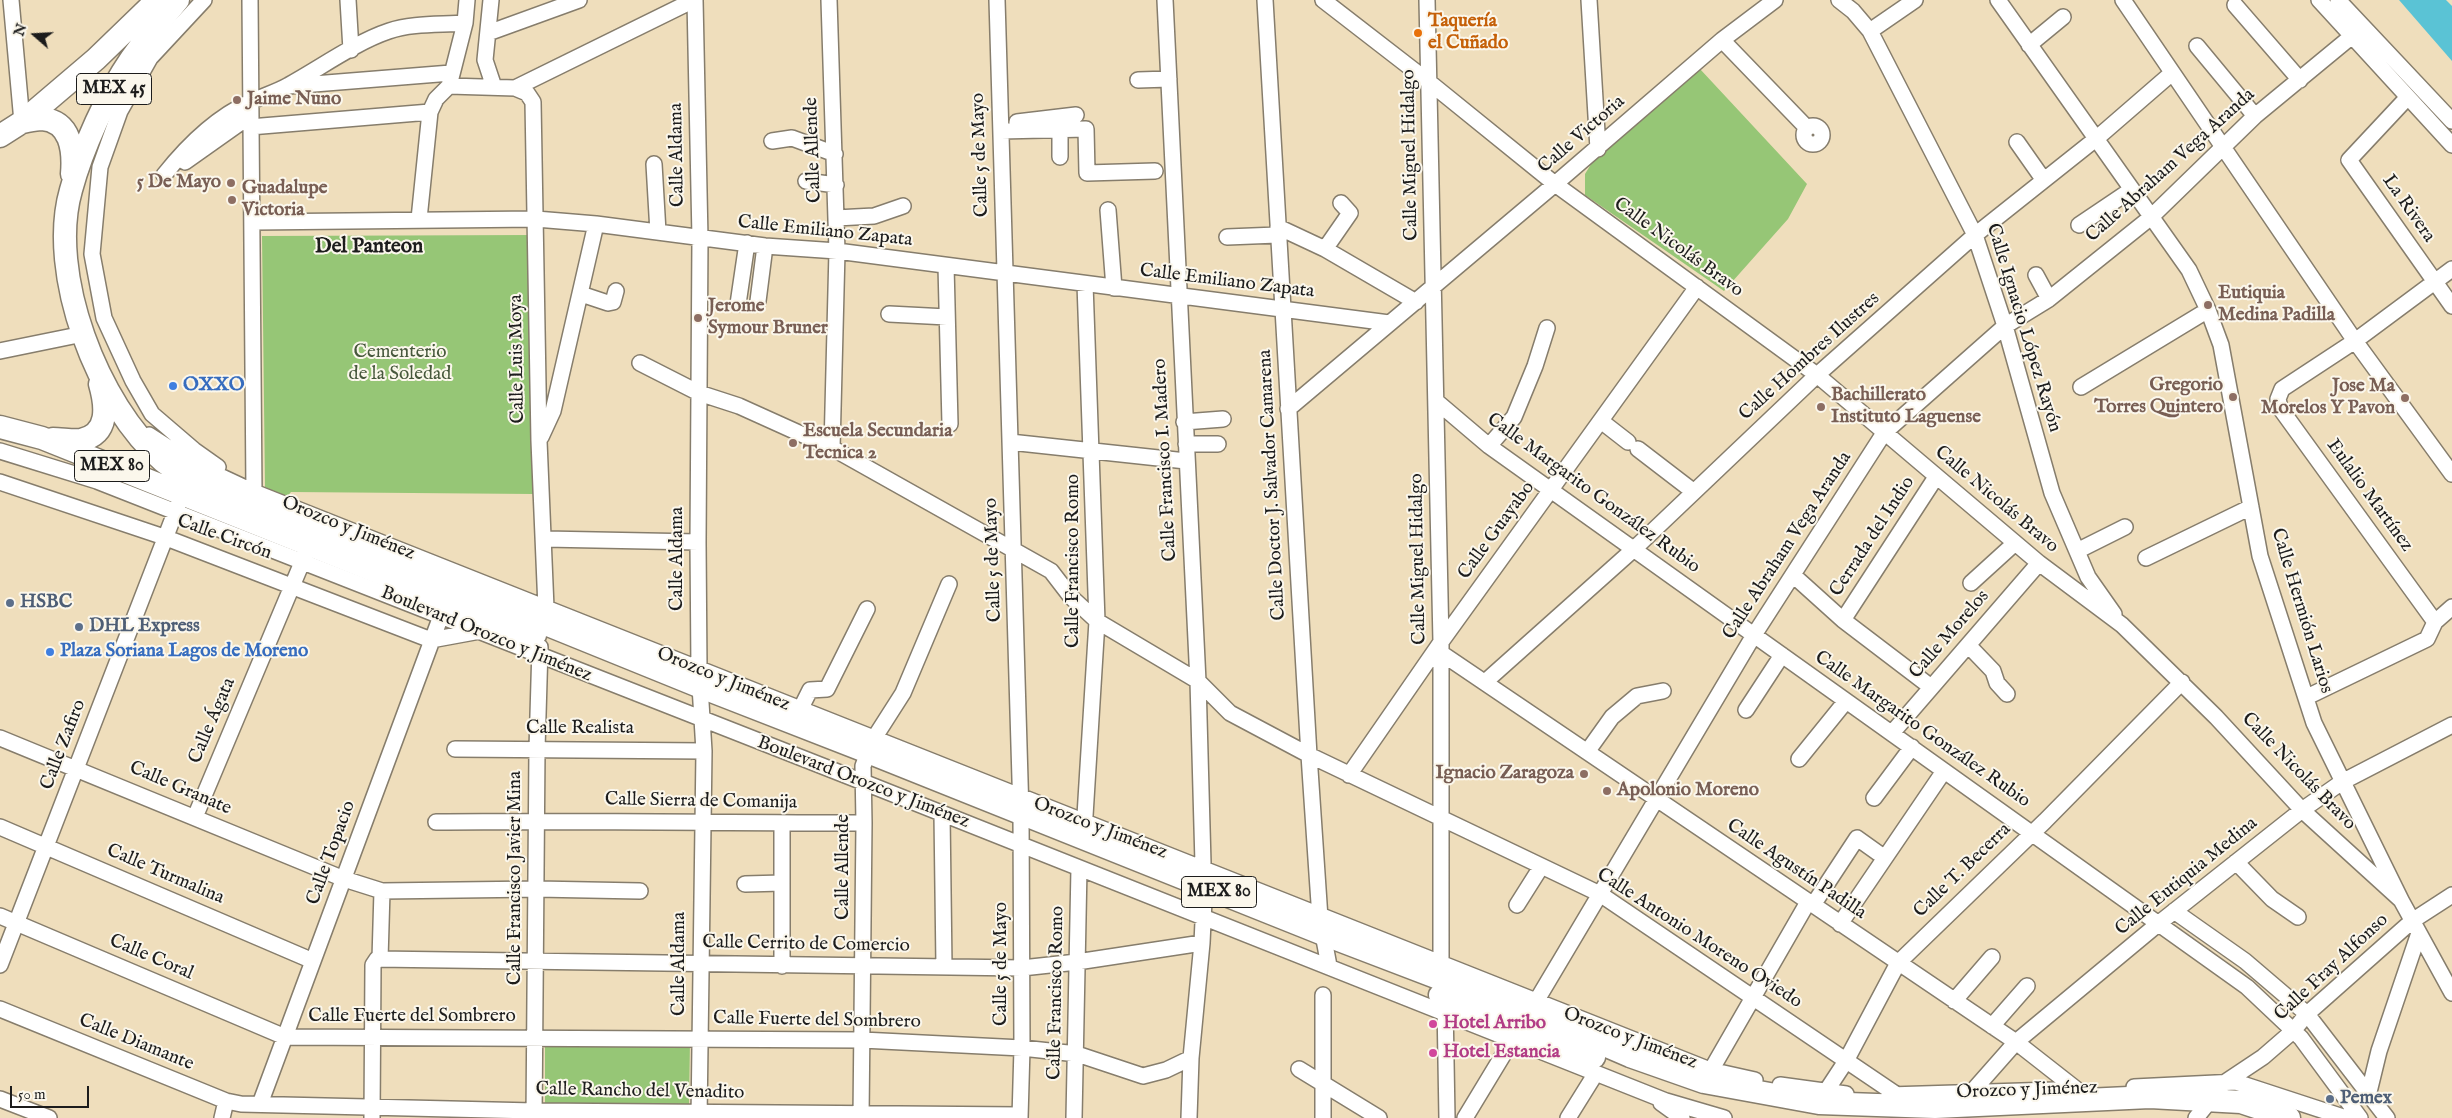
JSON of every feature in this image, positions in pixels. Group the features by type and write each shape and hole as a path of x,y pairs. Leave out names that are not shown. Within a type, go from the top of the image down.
{"highway":[{"name":"MEX 45","path":"8,130 96,59 157,0"},
{"name":"MEX 45","path":"0,427 42,438 81,440 98,429 106,407 94,364 74,310 68,271 65,227 70,190 106,102 131,60 178,0"},
{"path":"8,130 42,119 64,130 70,142 73,158 70,190"},
{"name":"MEX 80","path":"94,364 135,432 164,462 188,480"},
{"name":"MEX 80","path":"42,438 188,480"},
{"name":"Orozco y Jiménez","path":"188,480 305,554 542,631"},
{"name":"Orozco y Jiménez","path":"188,480 220,492 542,631 701,695 1525,1020 1630,1056 1707,1076 1822,1098 1936,1113 2150,1097 2241,1102 2289,1118"},
{"name":"Orozco y Jiménez","path":"1021,821 1084,831 1204,893"},
{"name":"Orozco y Jiménez","path":"1525,1020 1629,1071 1697,1094 1814,1115 1849,1118"},
{"name":"Orozco y Jiménez","path":"1958,1118 2150,1112 2216,1100 2245,1118"}],"street":[{"path":"8,130 11,0"},
{"path":"188,480 133,381 104,318 92,254 100,167 120,111 150,58 204,0"},
{"path":"250,0 250,115 254,222 254,492"},
{"path":"348,0 351,50"},
{"path":"420,219 430,112 436,99 450,80 464,22 467,0"},
{"path":"491,0 485,60 494,88"},
{"path":"488,33 579,0"},
{"path":"288,86 450,80 494,88 515,88 694,0"},
{"name":"Calle Aldama","path":"694,0 700,238 698,542 704,751 699,1115"},
{"name":"Calle Allende","path":"829,0 837,251 832,448"},
{"name":"Calle 5 de Mayo","path":"997,0 1021,821 1022,1048 1020,1116"},
{"name":"Calle Francisco I. Madero","path":"1165,0 1198,681 1204,893 1202,943 1191,1058 1189,1118"},
{"name":"Calle Doctor J. Salvador Camarena","path":"1265,0 1309,755 1325,942"},
{"name":"Calle Nicolás Bravo","path":"1323,0 1556,184 1817,376 2039,563 2122,625 2182,682 2302,810 2401,900"},
{"name":"Calle Miguel Hidalgo","path":"1427,0 1441,647 1443,988 1447,1118"},
{"path":"1589,0 1598,148"},
{"name":"Calle Victoria","path":"1288,409 1389,323 1434,288 1722,40 1775,0"},
{"name":"Calle Ignacio López Rayón","path":"1839,0 1853,10 1870,31 1975,235 2004,326 2052,493 2088,577 2122,625"},
{"path":"1870,31 1915,0"},
{"name":"Calle Hermión Larios","path":"1998,0 2097,138 2150,218 2189,270 2208,310 2221,346 2260,556 2314,723 2415,927"},
{"path":"2123,0 2355,341 2445,453 2452,474"},
{"path":"2319,0 2452,145"},
{"path":"2338,0 2452,121"},
{"path":"2235,5 2300,80"},
{"path":"2029,45 2063,18"},
{"path":"250,115 314,69 397,28 464,22"},
{"name":"Calle Abraham Vega Aranda","path":"1465,1118 1754,635 1884,433 2004,326 2049,299 2150,218 2255,116 2363,27"},
{"path":"1722,40 1807,128"},
{"path":"2198,46 2255,116"},
{"name":"Calle Hombres Ilustres","path":"1485,682 1634,550 1817,376 1975,235 2043,179 2097,138 2172,73"},
{"path":"1138,80 1169,79"},
{"name":"Calle Luis Moya","path":"515,88 527,93 533,102 539,441 544,539 542,631"},
{"name":"La Rivera","path":"2407,98 2349,160 2452,306"},
{"path":"161,177 181,155 225,116 345,117 430,112"},
{"path":"1001,127 1076,115"},
{"path":"1001,127 1060,130 1086,129 1087,173 1155,171"},
{"path":"1060,130 1060,157"},
{"path":"772,141 792,138 835,154"},
{"path":"2017,142 2043,179"},
{"path":"654,164 658,232"},
{"path":"806,181 836,185"},
{"path":"2079,225 2132,190"},
{"path":"1324,249 1350,213 1342,203"},
{"path":"836,218 874,216 903,206"},
{"path":"1108,210 1114,288"},
{"name":"Calle Emiliano Zapata","path":"254,222 536,219 596,224 765,246 837,251 1389,323"},
{"path":"539,441 553,411 596,224"},
{"path":"1228,237 1278,231 1324,249 1416,302"},
{"path":"738,304 747,243"},
{"path":"758,301 765,246"},
{"path":"946,266 950,424"},
{"name":"Eulalio Martínez","path":"2435,622 2280,408 2278,399 2282,390 2355,341 2452,269"},
{"path":"2036,275 2049,299"},
{"name":"Calle Francisco Romo","path":"1084,831 1097,621 1093,452 1085,284"},
{"name":"Calle Guayabo","path":"1349,775 1697,287"},
{"path":"581,294 608,303 612,302 616,291"},
{"path":"2080,387 2208,310"},
{"path":"889,314 947,317"},
{"path":"1489,446 1514,417 1535,366 1547,328"},
{"path":"0,351 83,334"},
{"name":"Calle Antonio Moreno Oviedo","path":"640,363 699,393 739,406 832,448 1051,571 1071,597 1097,621 1198,681 1230,713 1349,775 1600,894 1897,1095"},
{"name":"Calle Margarito González Rubio","path":"1436,401 1489,446 2247,987 2293,1031 2360,1118"},
{"path":"1184,422 1222,419"},
{"path":"1601,421 1694,492"},
{"path":"1010,442 1186,461"},
{"path":"1186,444 1218,444"},
{"name":"MEX 80","path":"0,451 97,481 188,480"},
{"name":"Cerrada del Indio","path":"1843,620 1936,477"},
{"name":"Orozco y Jiménez","path":"188,480 254,492 542,631"},
{"name":"Calle Zafiro","path":"0,965 164,537 188,480"},
{"name":"Calle Circón","path":"0,482 164,537 431,640"},
{"path":"2146,558 2251,507"},
{"path":"2077,551 2125,527"},
{"path":"544,539 698,542"},
{"path":"1971,583 2015,543"},
{"name":"Calle Ágata","path":"195,817 305,554"},
{"name":"Boulevard Orozco y Jiménez","path":"305,554 441,616 480,631 542,631 867,760 942,814 1021,821 1079,868 1204,893 1525,1020 1596,1073 1648,1094 1724,1118"},
{"name":"Calle Morelos","path":"1892,733 2039,563"},
{"path":"1793,575 1843,620 1931,687"},
{"path":"2076,591 2088,577"},
{"path":"867,760 902,693 949,584"},
{"path":"2306,698 2427,639 2435,622 2452,607"},
{"path":"799,712 810,690 826,689 867,609"},
{"name":"Calle Topacio","path":"260,1104 441,616"},
{"path":"431,640 480,631"},
{"name":"Calle Francisco Javier Mina","path":"534,1114 537,749 542,631"},
{"path":"1968,644 1994,671 1997,683 2007,694"},
{"name":"Calle Agustín Padilla","path":"1441,647 1485,682 2016,1042 2076,1090"},
{"path":"1746,710 1782,655"},
{"name":"Calle T. Becerra","path":"1822,1098 1846,1061 1898,963 2182,682"},
{"path":"1587,752 1612,718 1637,696 1663,691"},
{"name":"Orozco y Jiménez","path":"701,695 799,712 867,760"},
{"path":"1799,759 1846,701"},
{"name":"Calle Eutiquia Medina","path":"1971,1093 2016,1042 2174,911 2302,810 2342,782 2452,725"},
{"name":"Calle Granate","path":"0,738 344,879 382,890 537,889 640,891"},
{"path":"1874,798 1912,747"},
{"name":"Calle Realista","path":"455,749 704,751"},
{"name":"Calle Allende","path":"861,1116 864,823 867,760"},
{"path":"1840,924 1944,771"},
{"path":"942,814 944,967"},
{"name":"Calle Sierra de Comanija","path":"436,822 536,820 703,824 864,823"},
{"path":"782,824 782,966"},
{"name":"Calle Turmalina","path":"0,827 314,962"},
{"path":"1707,1076 1810,904 1857,838 1878,853"},
{"path":"2236,862 2272,899 2298,917"},
{"path":"1516,905 1541,866"},
{"name":"Calle Francisco Romo","path":"1074,1118 1077,1054 1079,868"},
{"path":"745,884 782,883"},
{"path":"372,1112 373,965 379,959 382,890"},
{"name":"Calle Fray Alfonso","path":"2216,1100 2293,1031 2307,1014 2452,895"},
{"path":"2174,911 2245,961 2307,1014 2369,1092 2387,1118"},
{"name":"Calle Coral","path":"0,916 285,1037"},
{"path":"2415,927 2452,993"},
{"path":"2369,1092 2415,927"},
{"name":"Calle Cerrito de Comercio","path":"379,959 1022,968 1078,962 1202,943"},
{"path":"1954,1001 1992,957"},
{"path":"1992,1026 2027,986"},
{"path":"1323,995 1323,1118"},
{"name":"Calle Diamante","path":"0,1009 226,1101 260,1104"},
{"name":"Calle Fuerte del Sombrero","path":"285,1037 862,1040 1022,1048 1077,1054 1143,1076 1166,1070 1191,1058"},
{"path":"1299,1069 1379,1118"},
{"path":"1568,1118 1596,1073"},
{"name":"Orozco y Jiménez","path":"1822,1098 2076,1090 2216,1100"},
{"path":"1648,1094 1682,1118"},
{"path":"0,1099 49,1118"},
{"path":"2216,1100 2346,1118"},
{"path":"222,1118 226,1101"},
{"name":"Calle Rancho del Venadito","path":"260,1104 372,1112 1020,1116"}],"green space":[{"path":"1700,69 1807,184 1788,219 1724,291 1585,195 1585,174 1593,161"},
{"name":"Cementerio de la Soledad","path":"531,235 533,494 291,492 286,498 265,487 262,236"},
{"path":"545,1040 690,1041 689,1106 545,1105"}],"water":[{"path":"2399,0 2446,0 2452,6 2452,61"}],"place":[{"name":"Taquería el Cuñado","path":"1418,33"},
{"name":"Jaime Nuno","path":"237,100"},
{"name":"5 De Mayo","path":"231,183"},
{"name":"Guadalupe Victoria","path":"232,200"},
{"name":"Eutiquia Medina Padilla","path":"2208,305"},
{"name":"Jerome Symour Bruner","path":"698,318"},
{"name":"OXXO","path":"173,386"},
{"name":"Gregorio Torres Quintero","path":"2233,397"},
{"name":"Jose Ma Morelos Y Pavon","path":"2405,398"},
{"name":"Bachillerato Instituto Laguense","path":"1821,407"},
{"name":"Escuela Secundaria Tecnica 2","path":"793,443"},
{"name":"HSBC","path":"10,603"},
{"name":"DHL Express","path":"79,627"},
{"name":"Plaza Soriana Lagos de Moreno","path":"50,652"},
{"name":"Ignacio Zaragoza","path":"1584,774"},
{"name":"Apolonio Moreno","path":"1607,791"},
{"name":"Hotel Arribo","path":"1433,1024"},
{"name":"Hotel Estancia","path":"1433,1053"},
{"name":"Pemex","path":"2330,1099"}],"district":[{"name":"Del Panteon","path":"369,248"}]}
